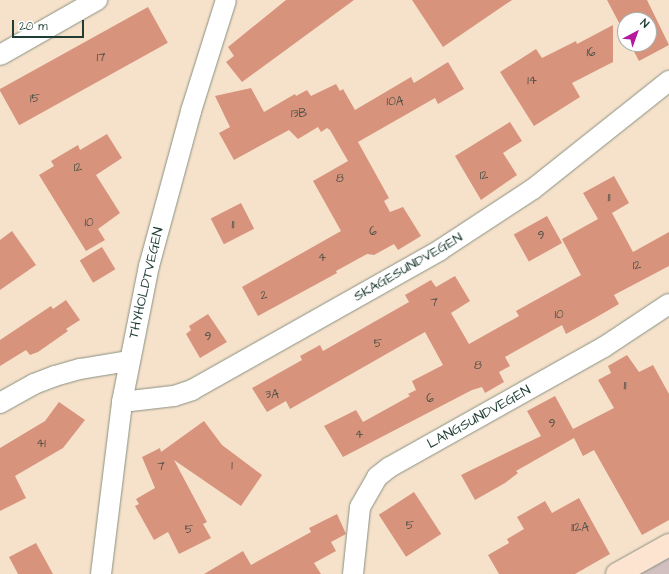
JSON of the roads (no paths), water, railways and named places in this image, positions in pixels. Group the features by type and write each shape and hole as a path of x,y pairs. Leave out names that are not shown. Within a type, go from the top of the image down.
{"street":[{"path":"0,55 97,0"},
{"name":"THYHOLDTVEGEN","path":"101,574 122,402 129,362 160,221 226,0"},
{"name":"SKAGESUNDVEGEN","path":"122,402 174,396 192,390 440,250 533,189 669,81"},
{"name":"LANGSUNDVEGEN","path":"353,574 360,507 376,477 390,467 604,347 669,304"},
{"path":"0,403 34,384 56,376 80,369 129,362"},
{"path":"617,574 669,545"}]}
